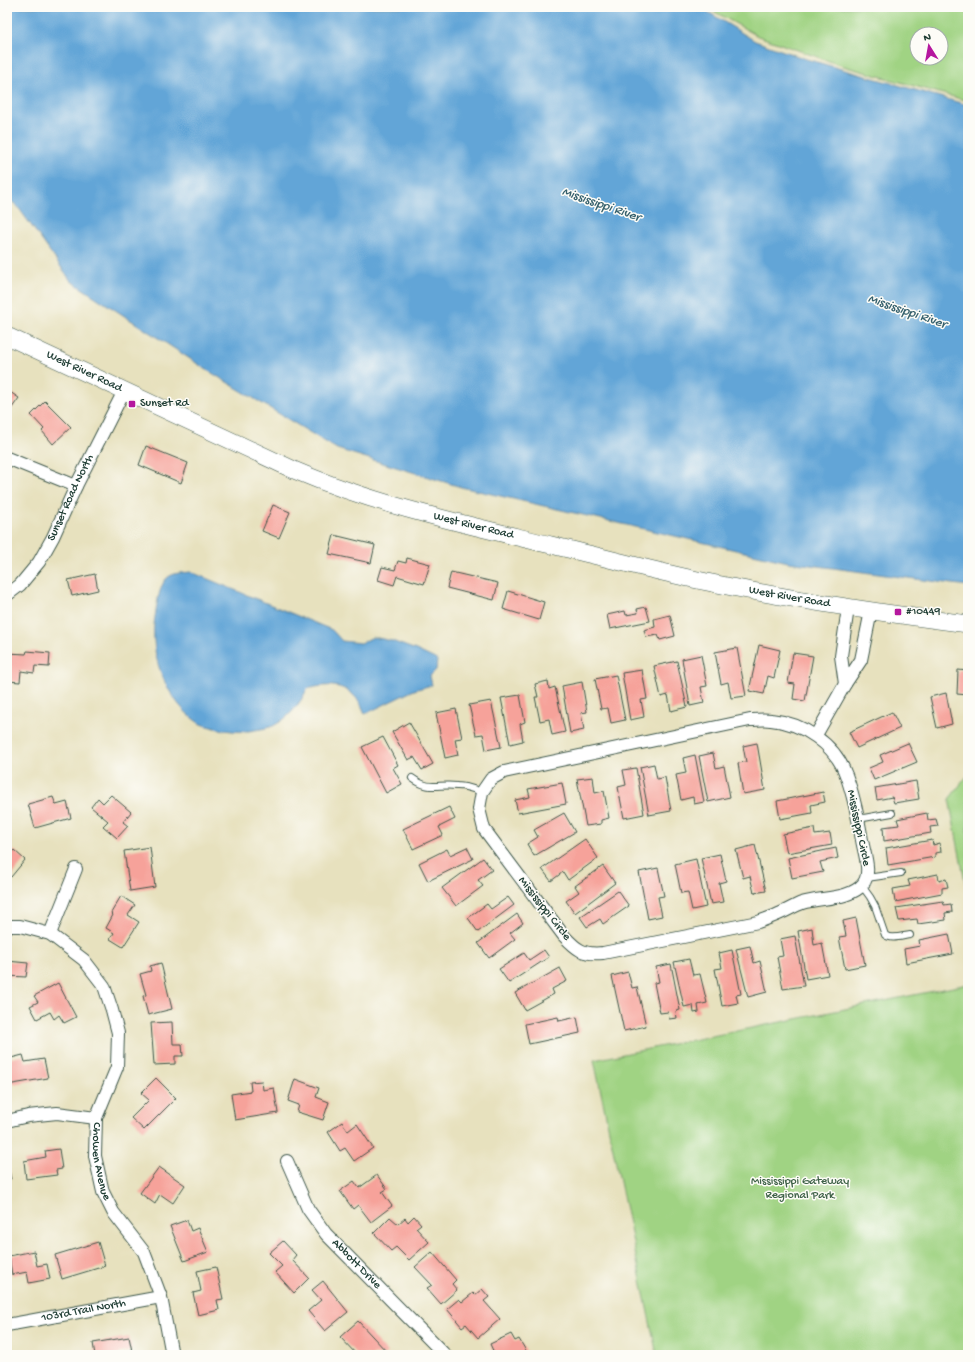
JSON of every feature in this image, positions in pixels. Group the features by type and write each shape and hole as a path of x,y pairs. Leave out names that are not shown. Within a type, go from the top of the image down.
{"street":[{"name":"West River Road","path":"7,336 294,470 335,487 380,502 445,520 716,584 848,608 968,624"},
{"name":"Sunset Road North","path":"7,595 20,585 39,562 53,537 76,486 124,391"},
{"path":"7,458 76,486"},
{"path":"845,684 841,656 848,608"},
{"path":"816,736 845,684 862,660 871,611"},
{"name":"Mississippi Circle","path":"750,720 771,720 792,724 816,736 837,757 846,774 858,819 867,868 864,882 852,892 836,897 802,903 782,913 758,922 603,953 592,954 582,952 574,947 564,936 484,829 479,809 482,792 491,779 504,772 750,720"},
{"path":"7,926 20,926 50,934 76,869"},
{"name":"Chowen Avenue","path":"50,934 84,960 104,986 112,1010 118,1033 117,1067 96,1118 95,1156 103,1192 113,1212 144,1252 161,1297 172,1355"},
{"path":"7,1121 28,1116 57,1113 96,1118"},
{"name":"Abbott Drive","path":"287,1161 308,1210 326,1234 444,1355"},
{"name":"103rd Trail North","path":"7,1325 161,1297"}],"lane":[{"path":"412,778 422,785 456,785 482,792"},
{"path":"858,819 892,813"},
{"path":"901,873 864,882 875,906 885,934 888,937 895,938 910,935"}],"green space":[{"path":"709,7 968,7 968,101 843,66 758,36 713,11"},
{"path":"968,775 968,897 949,799"},
{"name":"Mississippi Gateway Regional Park","path":"968,984 968,1355 657,1355 594,1060"}],"water":[{"name":"Mississippi River","path":"7,7 700,7 755,41 806,59 968,105 968,586 788,562 461,487 337,449 207,370 71,281 18,207 7,197"},
{"path":"191,572 332,630 342,641 361,643 373,637 392,641 416,650 437,660 436,670 430,676 432,685 414,690 365,714 360,702 346,690 334,686 321,686 307,689 293,710 279,723 271,727 249,731 233,731 222,730 200,724 181,707 174,698 162,676 155,653 154,637 154,622 157,603 160,590 164,582 166,579 175,574"}],"building":[{"path":"7,390 19,398 9,412 7,410"},
{"path":"45,401 71,427 53,444 42,431 44,429 31,415"},
{"path":"146,446 188,463 181,483 139,465"},
{"path":"273,505 290,512 279,538 262,531"},
{"path":"334,535 375,545 371,563 329,554"},
{"path":"407,558 430,564 424,584 397,576 394,585 378,580 382,567 395,570 398,561 406,563"},
{"path":"451,572 498,583 494,600 447,588"},
{"path":"95,574 98,590 72,596 68,580"},
{"path":"508,591 544,602 539,620 503,609"},
{"path":"646,607 650,621 610,629 607,615 625,611 626,615 638,613 637,609"},
{"path":"670,615 675,636 660,640 658,635 646,637 644,630 655,627 654,619"},
{"path":"759,645 780,650 774,678 768,676 764,694 749,691"},
{"path":"737,648 746,696 731,698 728,682 721,684 715,652"},
{"path":"27,651 50,653 49,667 35,666 34,673 21,671 20,682 8,681 9,669 7,669 7,653 26,654"},
{"path":"793,653 813,656 805,701 793,699 795,684 788,683"},
{"path":"701,655 707,686 701,687 704,703 690,706 682,659"},
{"path":"677,661 687,707 671,711 668,695 661,697 654,666"},
{"path":"642,670 647,699 641,700 644,717 630,720 622,673"},
{"path":"958,670 968,671 968,695 957,694"},
{"path":"616,675 625,720 611,723 608,708 601,709 595,679"},
{"path":"548,681 549,689 555,687 565,732 552,735 549,719 540,721 535,697 538,697 535,684"},
{"path":"582,682 587,712 581,713 584,730 570,733 562,686"},
{"path":"946,693 952,724 937,728 930,697"},
{"path":"520,695 525,722 520,724 523,741 510,744 501,698"},
{"path":"491,701 501,747 486,750 483,734 476,735 469,705"},
{"path":"456,709 462,738 455,739 458,755 445,758 436,713"},
{"path":"892,712 900,728 857,748 849,732"},
{"path":"409,722 433,764 422,770 414,757 408,760 392,732"},
{"path":"383,737 398,765 393,768 402,784 386,793 362,747"},
{"path":"757,743 765,790 743,794 738,763 746,762 743,746"},
{"path":"908,743 917,762 874,780 869,768 883,762 880,755"},
{"path":"713,753 716,768 724,766 730,797 708,802 699,756"},
{"path":"695,755 704,802 694,804 693,797 681,800 676,775 686,773 683,758"},
{"path":"654,764 657,779 665,777 671,811 649,815 640,767"},
{"path":"636,768 644,814 624,818 618,787 626,785 623,770"},
{"path":"593,777 595,793 604,791 609,818 601,820 601,824 586,826 577,779"},
{"path":"916,781 919,799 894,803 892,797 877,800 875,788"},
{"path":"562,783 566,804 518,813 515,800 530,797 528,789"},
{"path":"823,792 825,802 811,805 812,813 780,819 777,801"},
{"path":"111,795 131,812 123,822 128,826 117,838 103,826 108,821 91,807 98,798 103,803"},
{"path":"53,797 56,805 67,802 71,818 35,828 28,804"},
{"path":"449,807 455,819 439,827 443,835 413,849 403,829"},
{"path":"564,813 575,832 534,856 527,844 538,837 534,830"},
{"path":"927,813 928,820 936,819 938,826 930,827 931,833 884,841 883,827 899,825 897,819"},
{"path":"814,828 815,835 830,833 832,845 787,853 783,834"},
{"path":"585,839 598,858 568,880 563,872 551,881 542,869"},
{"path":"932,840 933,845 940,843 941,852 935,853 935,857 888,865 886,848"},
{"path":"755,845 766,891 754,893 750,876 743,878 736,850"},
{"path":"150,847 155,887 130,891 124,851"},
{"path":"467,847 473,859 428,881 419,863 447,849 450,855"},
{"path":"836,848 838,858 820,862 823,872 792,878 788,858"},
{"path":"14,850 25,860 11,877 8,875 7,876 7,858"},
{"path":"720,854 726,881 719,883 723,902 711,904 701,858"},
{"path":"483,858 492,870 478,880 483,886 456,906 442,888"},
{"path":"696,859 706,907 692,910 688,892 681,893 675,864"},
{"path":"603,866 615,883 575,913 566,901 579,892 575,886"},
{"path":"658,868 664,896 658,897 662,916 648,919 639,872"},
{"path":"938,874 939,881 946,879 948,887 942,888 942,893 895,902 893,889 910,886 908,880"},
{"path":"618,891 629,906 603,924 600,919 587,927 580,917"},
{"path":"121,896 135,905 128,915 139,922 123,947 110,939 114,933 106,928 113,915 111,913"},
{"path":"508,897 514,905 478,932 468,918 487,904 491,909"},
{"path":"943,901 944,905 951,904 952,912 945,913 946,920 918,924 917,919 899,921 896,908"},
{"path":"517,914 523,923 510,933 515,939 489,958 478,943"},
{"path":"856,918 865,965 845,969 839,937 846,936 843,921"},
{"path":"812,928 814,945 822,943 828,975 806,979 798,931"},
{"path":"949,934 953,954 906,963 904,949 920,946 919,940"},
{"path":"795,936 804,986 783,989 777,957 783,956 780,939"},
{"path":"750,946 754,963 760,961 767,992 748,997 736,949"},
{"path":"544,950 549,957 509,983 499,969 524,953 529,960"},
{"path":"732,950 741,994 736,995 738,1003 722,1006 715,969 722,968 719,953"},
{"path":"689,959 693,975 700,974 707,1003 698,1005 699,1012 694,1013 693,1005 684,1007 674,962"},
{"path":"7,961 28,963 26,977 7,976"},
{"path":"161,963 172,1009 148,1015 143,996 146,995 140,974 151,971 150,966"},
{"path":"671,964 680,1010 676,1011 677,1018 669,1019 668,1012 660,1013 654,983 659,982 656,967"},
{"path":"560,968 567,981 552,989 554,994 525,1010 515,993"},
{"path":"628,972 632,988 637,987 646,1026 624,1031 612,976"},
{"path":"58,983 76,1017 64,1023 59,1015 54,1019 50,1012 37,1019 30,1006 38,1002 34,996"},
{"path":"558,1017 559,1021 577,1017 580,1033 529,1044 525,1024"},
{"path":"172,1022 173,1044 182,1044 183,1056 175,1056 175,1064 154,1065 151,1023"},
{"path":"23,1055 25,1062 44,1059 48,1078 7,1085 7,1059"},
{"path":"156,1078 176,1098 144,1130 131,1118 149,1100 141,1093"},
{"path":"295,1079 319,1088 316,1097 329,1102 323,1120 297,1112 299,1105 288,1101"},
{"path":"262,1081 263,1090 274,1088 278,1113 235,1120 231,1094 251,1091 250,1082"},
{"path":"342,1122 348,1131 357,1124 373,1148 354,1161 345,1148 340,1151 328,1132"},
{"path":"59,1149 62,1169 56,1170 57,1175 26,1179 24,1161 46,1157 45,1151"},
{"path":"7,1162 11,1179 7,1180"},
{"path":"159,1167 185,1185 173,1203 160,1194 155,1204 140,1193"},
{"path":"377,1175 387,1189 382,1192 392,1206 371,1222 358,1205 353,1209 340,1191 354,1181 359,1188"},
{"path":"414,1216 421,1224 416,1228 429,1242 409,1260 396,1247 391,1251 374,1233 390,1217 398,1224 405,1218 408,1222"},
{"path":"187,1220 191,1231 198,1228 208,1252 184,1261 170,1226"},
{"path":"283,1241 296,1255 292,1260 309,1278 294,1293 275,1272 282,1266 269,1253"},
{"path":"98,1242 105,1266 62,1279 55,1255"},
{"path":"34,1251 37,1266 47,1264 50,1279 29,1283 27,1272 12,1275 9,1256"},
{"path":"432,1252 456,1280 452,1284 457,1290 441,1304 427,1288 432,1285 415,1267"},
{"path":"216,1267 223,1299 217,1300 219,1310 198,1315 193,1293 201,1291 197,1271"},
{"path":"323,1281 348,1312 325,1331 308,1311 321,1300 312,1290"},
{"path":"482,1289 489,1297 484,1301 500,1319 478,1338 466,1324 462,1327 447,1309 459,1299 462,1302 473,1293 475,1295"},
{"path":"358,1321 387,1352 384,1355 357,1355 340,1337"},
{"path":"511,1334 515,1341 519,1339 528,1354 495,1355 490,1344"},
{"path":"129,1337 132,1351 120,1353 120,1355 95,1355 93,1343"}],"place":[{"name":"Sunset Rd","path":"132,404"},
{"name":"#10449","path":"898,612"}]}
